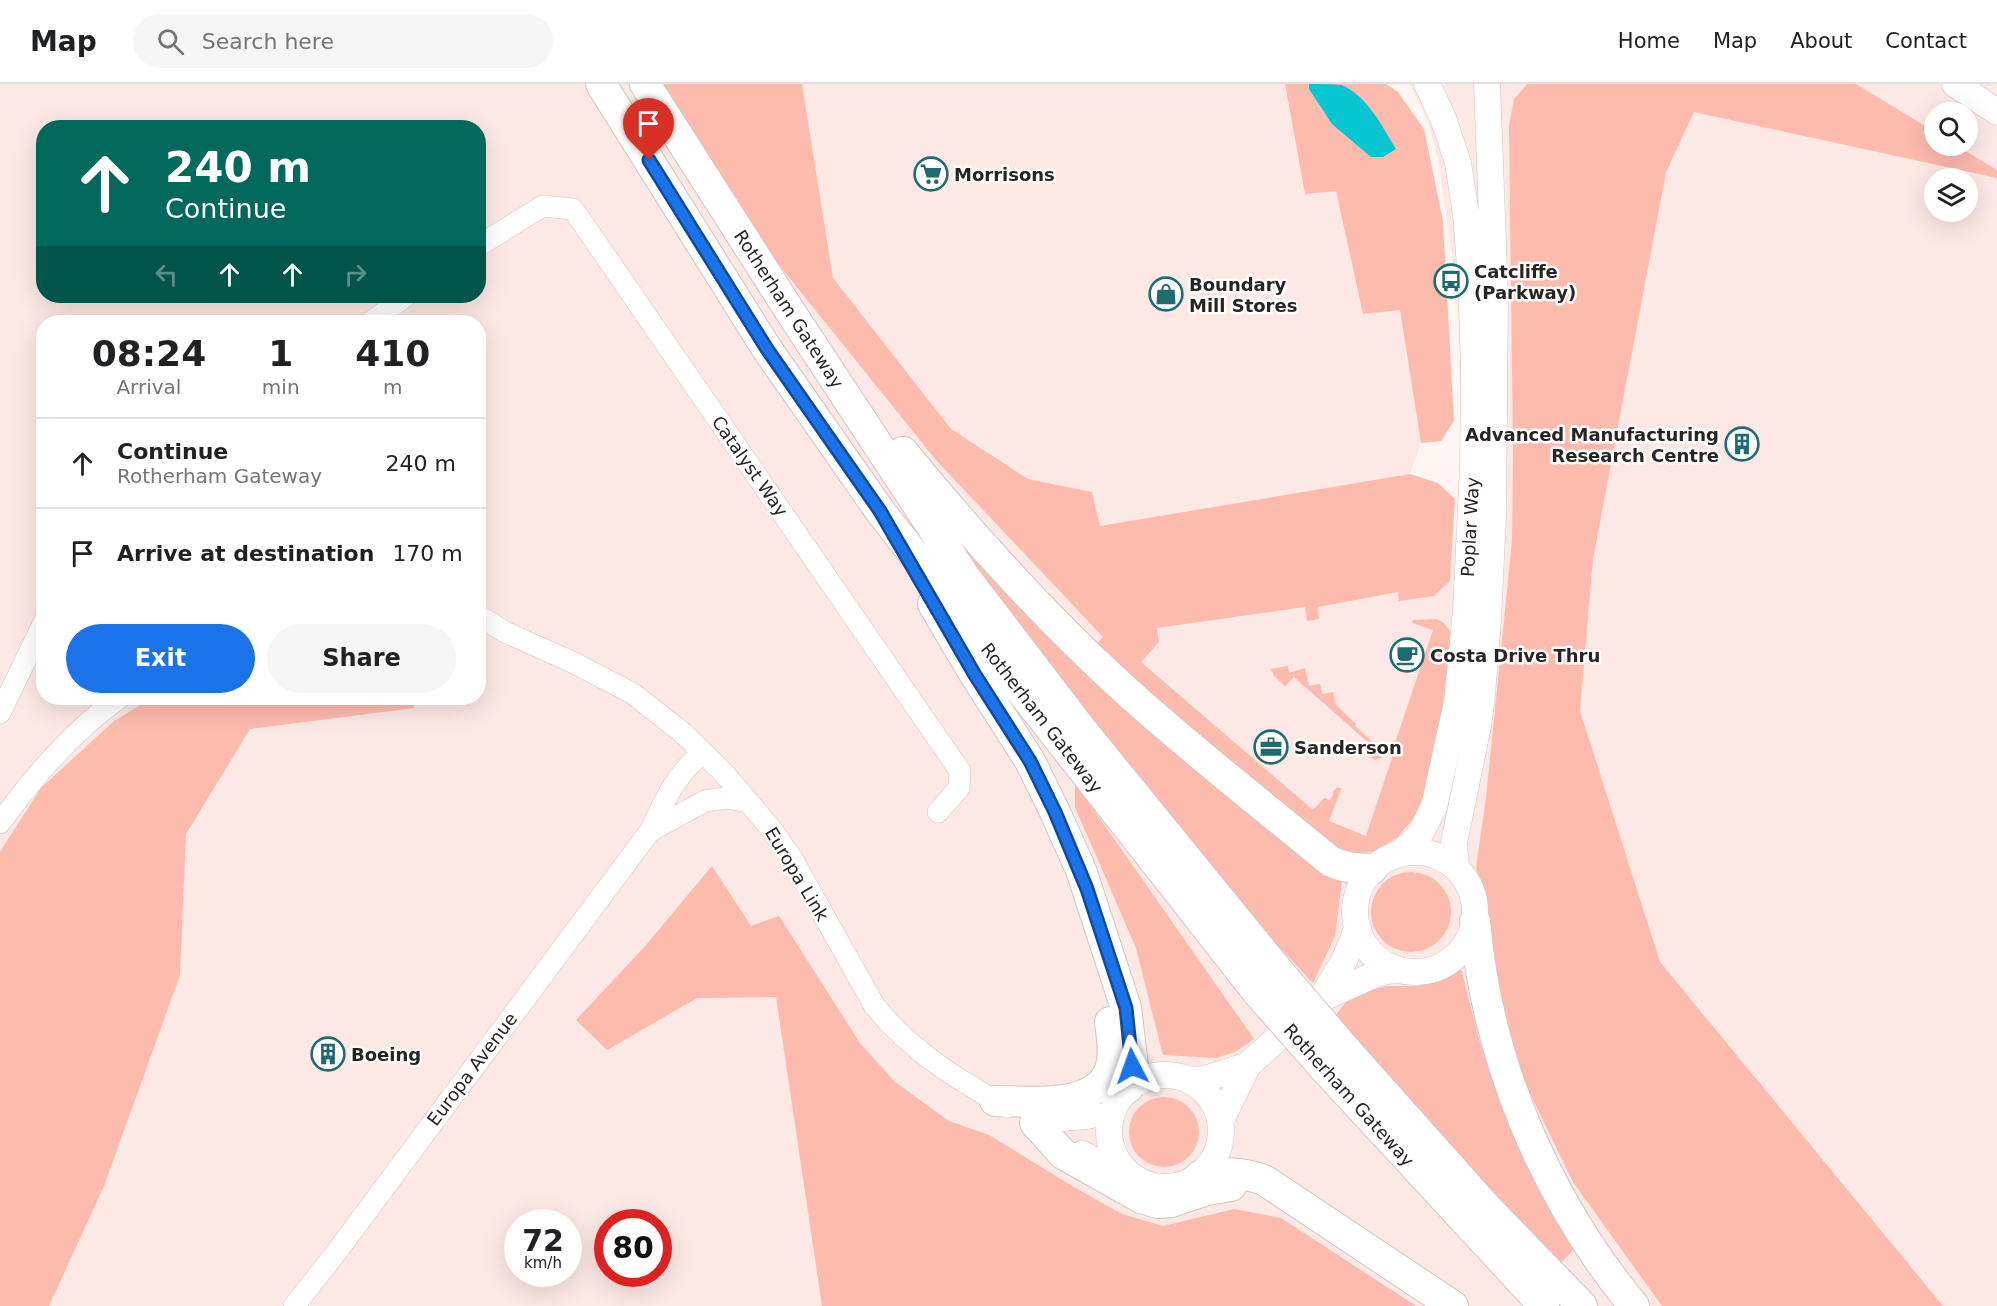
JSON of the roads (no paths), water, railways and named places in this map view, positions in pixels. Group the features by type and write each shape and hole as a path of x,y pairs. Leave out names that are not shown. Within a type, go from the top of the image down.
{"highway":[{"name":"Rotherham Gateway","path":"601,84 767,349 880,511 1258,993 1325,1070 1544,1306"},
{"name":"Rotherham Gateway","path":"645,84 795,319 965,577 1082,730 1280,973 1346,1050 1486,1207 1582,1306"},
{"path":"795,319 950,509 1046,613 1123,688 1201,756 1330,861 1340,866 1372,868"},
{"path":"880,511 975,675 1030,761 1055,812 1087,889 1126,1008 1132,1066 1120,1099"},
{"path":"995,1101 1061,1101 1083,1096 1095,1090 1106,1079 1111,1068 1113,1046 1107,999 1087,889"},
{"path":"1475,921 1481,978 1502,1063 1526,1123 1553,1184 1572,1218 1598,1260 1634,1306"},
{"path":"1035,1123 1063,1154 1124,1190 1149,1201 1171,1202 1224,1186 1246,1185 1276,1189"},
{"path":"1200,1176 1224,1172 1264,1180 1453,1306"}],"main road":[{"name":"Poplar Way","path":"1400,854 1419,836 1434,807 1457,702 1466,611 1473,465 1474,356 1466,214 1458,163 1443,118 1427,84"},
{"name":"Poplar Way","path":"1456,868 1454,843 1478,726 1488,620 1496,388 1487,84"},
{"path":"1489,125 1498,89 1503,84"},
{"path":"1955,84 1997,112"},
{"path":"1420,852 1439,857 1456,868 1464,877 1474,898 1475,921 1469,939 1458,955 1442,966 1424,972 1404,971 1387,965 1371,953 1358,927 1356,905 1360,889 1372,868 1400,854 1420,852"},
{"path":"1248,1065 1205,1079 1189,1080 1167,1075 1145,1078 1120,1099 1109,1127 1110,1143 1120,1165 1138,1181 1162,1188 1186,1184 1200,1176 1212,1163 1220,1146 1221,1120 1248,1065 1320,999 1344,961 1358,927"},
{"path":"1320,999 1378,973 1397,969"},
{"path":"1189,1080 1213,1100 1221,1120"}],"street":[{"name":"Catalyst Way","path":"486,241 543,206 573,209 960,771 959,788 938,812"},
{"path":"380,315 397,303"},
{"name":"Europa Link","path":"486,620 505,632 570,661 632,693 683,733 749,801 791,857 874,1005 889,1024 919,1052 1064,1142 1099,1160 1120,1165"},
{"name":"Europa Link","path":"486,632 505,632"},
{"path":"0,712 36,638"},
{"path":"0,823 22,793 100,711 109,705"},
{"name":"Europa Avenue","path":"294,1306 650,831 688,764 703,753"},
{"name":"Europa Avenue","path":"650,831 705,801 725,798 749,801"},
{"path":"1035,1123 1090,1118 1120,1099"}],"water":[{"path":"1309,84 1342,85 1351,90 1374,113 1396,149 1383,157 1371,157 1332,124 1309,89"}],"place":[{"name":"Morrisons","path":"931,174"},
{"name":"Catcliffe (Parkway)","path":"1451,281"},
{"name":"Boundary Mill Stores","path":"1166,294"},
{"name":"Advanced Manufacturing Research Centre","path":"1742,444"},
{"name":"Costa Drive Thru","path":"1407,655"},
{"name":"Sanderson","path":"1271,747"},
{"name":"Boeing","path":"328,1054"}]}
